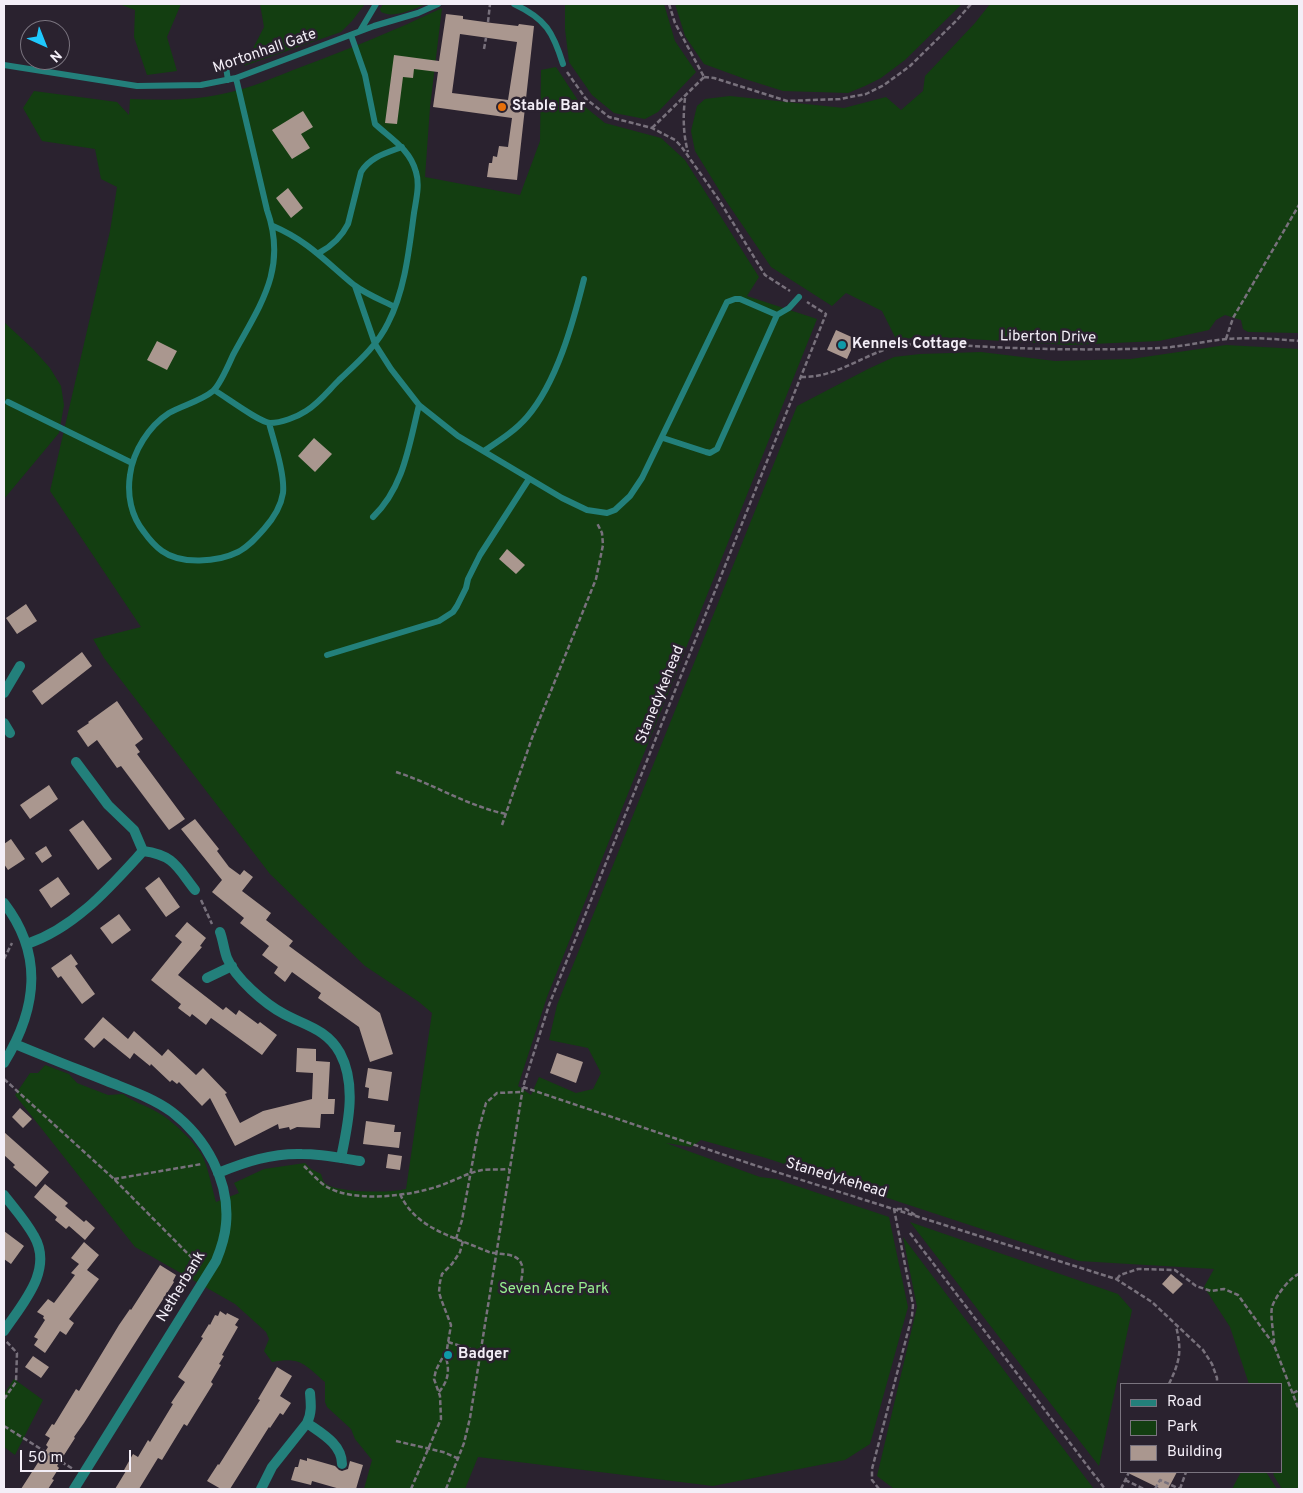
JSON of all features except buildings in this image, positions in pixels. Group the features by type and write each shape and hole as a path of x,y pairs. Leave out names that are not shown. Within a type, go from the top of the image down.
{"street":[{"path":"4,693 20,666"},
{"path":"4,723 10,733"},
{"path":"76,762 108,806 134,830 143,851"},
{"path":"143,851 167,857 177,866 195,890"},
{"path":"27,944 49,935 102,896 143,851"},
{"path":"4,903 15,918 27,944 31,967 31,991 26,1013 15,1044 4,1064"},
{"path":"220,932 228,959 248,986 285,1015 300,1020 329,1038 340,1054 347,1074 350,1097 341,1158"},
{"path":"207,978 232,966"},
{"name":"Netherbank","path":"15,1044 128,1089 173,1113 205,1146 214,1162 225,1197 226,1223 223,1242 209,1275 74,1489"},
{"path":"218,1173 248,1162 273,1156 302,1154 360,1161"},
{"path":"4,1194 35,1236 39,1248 40,1261 34,1287 4,1330"},
{"path":"261,1489 272,1467 307,1423 312,1408 310,1393"},
{"path":"307,1423 338,1448 342,1456 342,1464"}],"lane":[{"path":"360,31 376,4"},
{"name":"Mortonhall Gate","path":"4,65 137,86 192,86 236,78 360,31 418,13 438,4"},
{"path":"514,4 526,9 541,21 554,38 563,64"},
{"path":"214,390 269,423 292,418 314,406 375,344 389,322 395,307 406,264 418,183 414,164 402,147 389,134 374,124 368,86 351,35"},
{"path":"226,67 228,80"},
{"path":"236,78 267,210 273,226 274,260 271,280 252,321 214,390 160,420 143,442 132,463 129,489 130,503 138,525 153,543 162,551 178,558 201,559 230,555 244,548 258,536 271,520 283,493 269,423"},
{"path":"318,254 330,247 344,232 348,224 361,172 365,165 378,156 402,147"},
{"path":"273,226 290,233 355,286 395,307"},
{"path":"484,451 508,435 522,422 538,401 568,335 584,279"},
{"path":"355,286 375,344 396,376 419,405 458,436 562,498 587,510 607,513 615,510 636,489 727,302 740,298 777,315"},
{"path":"662,438 710,453 717,449 777,315 789,308 799,297"},
{"path":"8,402 132,463"},
{"path":"373,517 387,502 402,475 419,405"},
{"path":"327,655 439,621 453,612 462,598 468,579 480,555 529,479"}],"path":[{"path":"488,22 490,4"},
{"path":"670,4 675,23 704,77"},
{"path":"704,77 714,78 787,101 840,99 866,94 884,85 910,66 971,4"},
{"path":"484,49 486,38"},
{"path":"563,64 586,99 609,117 652,128 675,140 688,154 719,200 765,275 799,297"},
{"path":"652,128 704,77"},
{"path":"685,96 684,137 688,154"},
{"path":"1226,339 1233,318 1299,205"},
{"name":"Stanedykehead","path":"446,1489 470,1418 523,1087 553,996 826,314 799,297"},
{"name":"Liberton Drive","path":"801,377 827,374 879,352 912,344 928,343 1024,349 1099,351 1174,348 1226,339 1257,338 1299,341"},
{"path":"502,825 524,759 596,579 603,545 602,533 587,510"},
{"path":"396,772 425,782 472,805 506,814"},
{"path":"195,890 213,926 220,932"},
{"path":"4,1079 114,1179 209,1275"},
{"name":"Stanedykehead","path":"523,1087 757,1166 1116,1279 1152,1302 1203,1350 1212,1364 1217,1383"},
{"path":"456,1239 462,1220 478,1132 486,1103 497,1093 522,1092"},
{"path":"302,1154 303,1165 329,1188 340,1192 370,1197 400,1194 439,1186 483,1170 509,1169"},
{"path":"114,1179 214,1162"},
{"path":"400,1194 410,1210 422,1222 456,1239 496,1253 510,1255 520,1260 522,1265 518,1294"},
{"path":"879,1489 872,1480 872,1469 912,1316 913,1305 894,1208"},
{"path":"910,1233 1105,1489"},
{"path":"411,1489 441,1419 439,1392 434,1379 448,1342 451,1325 440,1299 440,1282 442,1274 460,1252 463,1241"},
{"path":"1116,1279 1120,1275 1138,1270 1176,1270 1196,1286 1211,1290 1224,1288 1238,1295 1274,1344 1299,1410"},
{"path":"1274,1344 1272,1307 1280,1292 1294,1276 1299,1274"},
{"path":"1170,1383 1177,1368 1180,1356 1181,1344 1176,1325"},
{"path":"4,1337 16,1353 16,1382 4,1399"},
{"path":"448,1342 480,1352"},
{"path":"439,1392 448,1379 448,1364 444,1354"},
{"path":"1293,1393 1299,1390"},
{"path":"4,1426 82,1475"},
{"path":"396,1441 428,1448 458,1458"},
{"path":"1121,1489 1129,1473"},
{"path":"1154,1489 1160,1480 1180,1489 1186,1473"},
{"path":"1126,1480 1144,1489"}],"green space":[{"path":"119,4 181,4 167,37 177,71 147,75 134,37 135,10"},
{"path":"260,4 365,4 341,32 244,66 264,27"},
{"path":"383,4 426,4 398,14 386,14 381,12 380,9"},
{"path":"565,4 664,4 675,41 696,72 658,112 645,119 614,113 592,95 569,62 565,29"},
{"path":"675,4 962,4 905,60 881,78 848,93 783,91 704,64 685,36"},
{"path":"990,4 1299,4 1299,333 1248,332 1243,329 1241,320 1225,315 1216,320 1209,330 1159,341 1069,345 920,336 897,341 882,311 846,293 832,306 771,267 695,151 691,131 697,106 705,99 730,96 844,108 886,97 901,110 923,91 925,76 975,23"},
{"name":"Seven Acre Park","path":"442,8 430,107 425,177 520,195 540,141 541,70 556,67 579,102 605,123 661,138 685,160 759,277 747,296 817,319 547,997 518,1086 531,1095 539,1077 576,1093 593,1089 601,1073 588,1048 549,1040 557,1005 797,406 894,357 920,354 981,352 1055,361 1131,359 1226,345 1299,349 1299,1489 1282,1489 1273,1473 1283,1473 1283,1383 1249,1383 1230,1327 1204,1287 1214,1269 1079,1261 766,1158 701,1140 691,1147 666,1143 760,1177 776,1179 889,1217 908,1307 870,1444 845,1460 713,1486 478,1457 465,1489 364,1489 372,1460 355,1439 351,1429 327,1407 325,1402 325,1382 302,1363 290,1360 272,1362 264,1351 269,1339 266,1332 235,1304 135,1247 15,1095 30,1073 38,1073 45,1065 69,1074 77,1083 108,1095 123,1094 163,1116 189,1138 203,1157 216,1202 239,1193 234,1183 264,1169 305,1163 311,1169 321,1174 325,1183 333,1187 353,1191 406,1189 432,1013 419,1002 365,966 270,874 104,658 93,639 141,627 50,491 110,231 117,187 101,179 95,149 42,141 23,108 34,91 117,102 129,115 130,99 187,99 232,92 355,46"},
{"path":"4,322 50,368 61,386 64,405 59,433 4,499"},
{"path":"910,1222 1118,1294 1132,1310 1099,1466"},
{"path":"903,1237 1094,1489 894,1489 877,1476 917,1307"},
{"path":"14,1379 43,1400 15,1455 4,1447 4,1394"},
{"path":"1240,1473 1267,1473 1277,1489 1232,1489"}],"place":[{"name":"Stable Bar","path":"502,107"},
{"name":"Kennels Cottage","path":"842,345"},
{"name":"Badger","path":"448,1355"}]}
